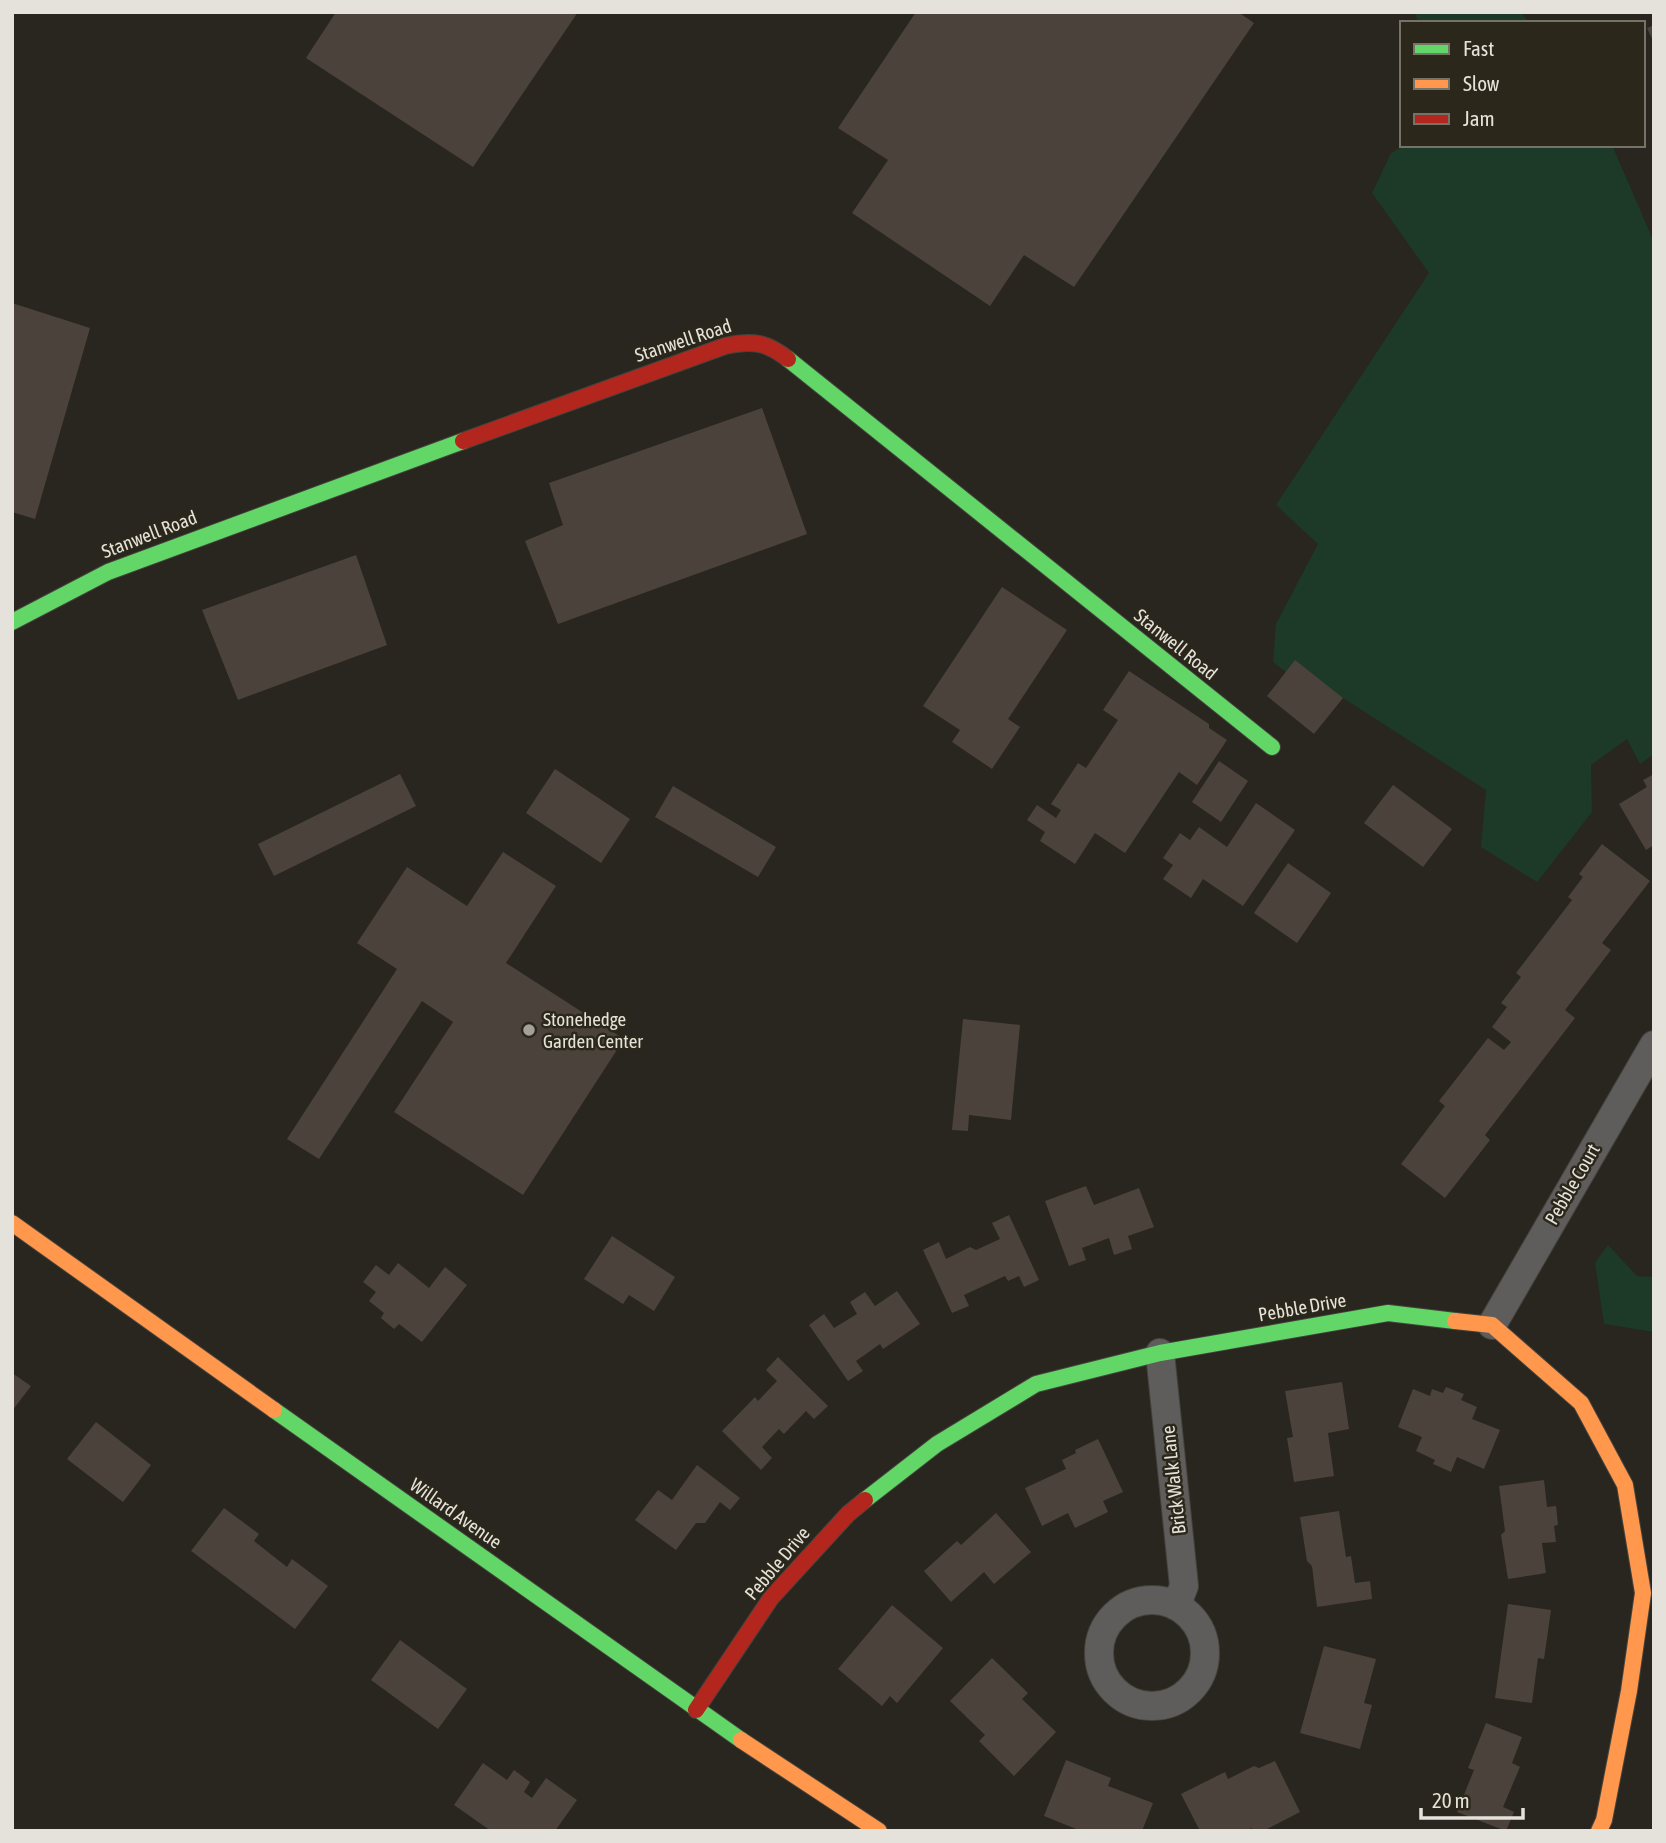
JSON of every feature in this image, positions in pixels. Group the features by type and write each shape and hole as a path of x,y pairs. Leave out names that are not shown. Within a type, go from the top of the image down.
{"street":[{"name":"Stanwell Road","path":"12,622 108,572 709,351 743,341 759,341 773,347 1272,747"},
{"name":"Pebble Court","path":"1492,1325 1654,1045"},
{"name":"Willard Avenue","path":"12,1223 696,1710 879,1831"},
{"name":"Pebble Drive","path":"696,1710 779,1589 848,1514 937,1444 1037,1384 1160,1353 1388,1312 1492,1325"},
{"path":"1492,1325 1581,1403 1625,1485 1643,1593 1629,1691 1604,1820 1599,1831"},
{"name":"Brick Walk Lane","path":"1160,1353 1184,1586 1176,1605"}],"green space":[{"path":"1415,12 1521,12 1528,21 1417,21"},
{"path":"1402,147 1613,147 1654,242 1654,754 1640,764 1627,739 1591,765 1592,812 1537,882 1481,847 1486,790 1343,698 1286,672 1273,662 1276,624 1318,544 1276,505 1429,273 1372,193 1391,153"},
{"path":"1608,1245 1637,1276 1654,1277 1654,1332 1604,1324 1595,1263"}],"building":[{"path":"336,12 578,12 473,167 306,58"},
{"path":"916,12 1238,12 1254,23 1074,287 1024,255 990,306 852,213 888,160 838,128"},
{"path":"1654,25 1654,43 1647,28"},
{"path":"12,303 90,328 35,519 12,512"},
{"path":"762,408 807,534 558,624 525,541 563,525 549,483"},
{"path":"356,555 387,645 238,700 202,610"},
{"path":"1002,587 1067,630 1008,719 1020,727 992,769 952,742 960,730 923,706"},
{"path":"1295,660 1343,698 1314,734 1267,696"},
{"path":"1129,671 1209,724 1209,728 1227,740 1197,785 1179,772 1125,853 1095,833 1075,864 1040,841 1045,832 1027,820 1037,805 1056,818 1061,810 1051,804 1078,763 1086,768 1118,720 1103,710"},
{"path":"1219,761 1248,781 1221,822 1192,802"},
{"path":"555,769 630,819 601,863 526,813"},
{"path":"400,774 416,806 274,876 258,844"},
{"path":"1654,774 1654,845 1646,850 1619,804 1647,787 1643,780"},
{"path":"1393,785 1452,829 1423,867 1364,823"},
{"path":"673,786 776,847 758,877 655,817"},
{"path":"1256,803 1295,830 1243,906 1203,879 1191,898 1163,879 1173,865 1163,858 1180,833 1190,840 1199,827 1227,847"},
{"path":"1602,844 1650,881 1602,943 1611,950 1565,1010 1575,1018 1485,1135 1490,1140 1445,1198 1401,1164 1445,1106 1439,1101 1488,1038 1504,1050 1511,1042 1492,1027 1507,1007 1501,1003 1521,977 1516,973 1572,900 1568,897 1583,877 1579,874"},
{"name":"Stonehedge Garden Center","path":"503,852 556,886 506,963 624,1039 523,1195 394,1112 453,1022 422,1001 319,1159 287,1139 397,969 357,943 407,867 467,906"},
{"path":"1288,863 1331,893 1297,943 1254,913"},
{"path":"963,1019 1020,1025 1011,1120 969,1115 968,1131 952,1130"},
{"path":"1086,1186 1094,1205 1139,1188 1154,1227 1128,1236 1132,1249 1114,1255 1109,1238 1082,1248 1086,1260 1069,1266 1045,1201"},
{"path":"1009,1215 1039,1280 1024,1287 1019,1276 1008,1281 1005,1276 964,1295 969,1306 952,1313 923,1250 939,1242 946,1259 970,1247 976,1250 1000,1239 992,1223"},
{"path":"612,1236 675,1277 654,1311 629,1295 623,1304 584,1279"},
{"path":"398,1263 429,1288 445,1267 467,1285 422,1342 399,1324 394,1329 381,1318 384,1313 369,1301 376,1292 363,1282 376,1265 389,1275"},
{"path":"897,1291 920,1324 883,1349 880,1344 856,1361 863,1371 848,1381 809,1325 824,1314 834,1328 857,1314 850,1302 865,1292 875,1306"},
{"path":"778,1357 828,1406 814,1419 806,1411 784,1434 779,1429 762,1447 772,1458 761,1470 722,1431 755,1397 758,1401 777,1381 766,1370"},
{"path":"12,1373 31,1386 12,1411"},
{"path":"1342,1382 1349,1429 1328,1433 1334,1476 1294,1482 1287,1438 1293,1437 1285,1391"},
{"path":"1446,1387 1464,1394 1461,1400 1477,1407 1472,1419 1500,1430 1484,1469 1457,1457 1451,1472 1433,1464 1435,1460 1416,1451 1422,1437 1398,1427 1413,1389 1430,1396 1432,1389 1443,1393"},
{"path":"96,1422 151,1465 123,1502 67,1459"},
{"path":"1098,1439 1123,1492 1103,1501 1108,1512 1075,1528 1068,1513 1042,1526 1025,1488 1066,1469 1062,1460"},
{"path":"697,1465 740,1498 730,1510 720,1502 705,1523 696,1523 676,1550 635,1520 658,1490 672,1500"},
{"path":"1544,1480 1547,1507 1556,1506 1558,1525 1554,1526 1556,1542 1542,1543 1546,1573 1508,1579 1501,1535 1505,1531 1499,1486"},
{"path":"224,1508 259,1534 254,1541 287,1567 292,1559 328,1586 295,1629 191,1551"},
{"path":"1339,1511 1346,1557 1351,1556 1355,1583 1370,1581 1372,1599 1317,1607 1312,1566 1307,1561 1300,1517"},
{"path":"996,1513 1031,1552 994,1584 984,1572 951,1602 924,1571 957,1541 961,1545"},
{"path":"1508,1604 1551,1610 1544,1659 1538,1658 1532,1703 1495,1698"},
{"path":"892,1605 943,1648 897,1703 890,1696 882,1706 838,1669"},
{"path":"400,1640 467,1689 438,1729 371,1680"},
{"path":"1324,1646 1376,1659 1364,1703 1372,1705 1360,1749 1300,1733"},
{"path":"992,1658 1028,1693 1022,1699 1056,1732 1014,1776 979,1741 985,1735 950,1701"},
{"path":"1486,1723 1522,1737 1512,1763 1520,1767 1503,1807 1514,1812 1506,1831 1457,1812 1474,1770 1468,1768"},
{"path":"1066,1760 1111,1778 1108,1786 1153,1803 1142,1831 1081,1831 1044,1816"},
{"path":"1275,1761 1300,1812 1263,1831 1253,1831 1252,1828 1245,1831 1200,1831 1181,1794 1225,1772 1228,1779 1254,1766 1259,1768"},
{"path":"483,1763 507,1780 514,1770 530,1782 524,1792 532,1798 546,1778 577,1800 555,1831 491,1831 454,1805"}],"traffic: fast":[{"path":"788,359 1272,747"},
{"path":"12,622 108,572 463,441"},
{"path":"865,1500 937,1444 1036,1384 1160,1353 1388,1313 1455,1321"},
{"path":"274,1410 741,1740"}],"traffic: slow":[{"path":"12,1223 274,1410"},
{"path":"1455,1321 1492,1325 1581,1403 1625,1485 1643,1593 1629,1691 1604,1820 1599,1831"},
{"path":"741,1740 879,1831"}],"traffic: jam":[{"path":"463,441 725,346 759,344 788,359"},
{"path":"696,1710 771,1598 848,1514 865,1500"}],"place":[{"name":"Stonehedge Garden Center","path":"529,1030"}]}
